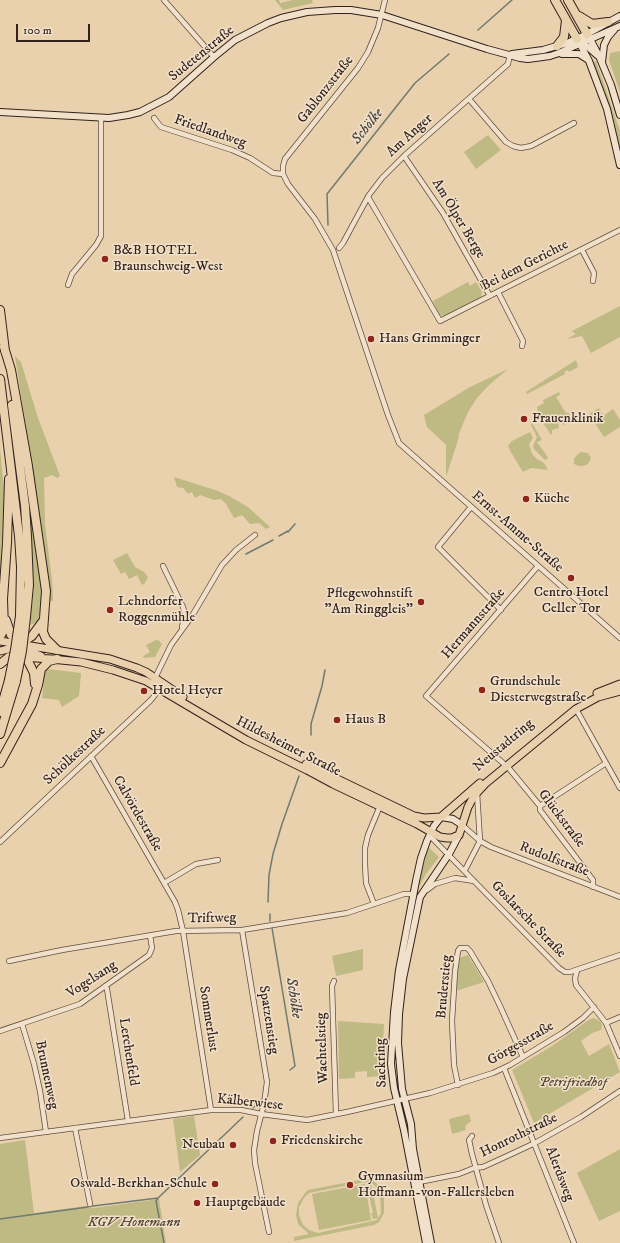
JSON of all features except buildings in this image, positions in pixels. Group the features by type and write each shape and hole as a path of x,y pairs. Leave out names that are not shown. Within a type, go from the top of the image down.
{"highway":[{"path":"556,0 566,19 585,39"},
{"path":"568,0 576,14 585,39"},
{"path":"576,14 592,24 608,22"},
{"path":"557,50 564,36 566,19"},
{"path":"0,310 26,528 28,585 23,616"},
{"path":"4,347 11,370 38,529 46,591 43,628 44,636 57,650"},
{"path":"0,379 19,536 23,616 22,650 0,734"},
{"path":"0,637 4,629 3,599 7,543 10,456"},
{"path":"4,611 10,633 24,651 34,673 34,697"},
{"path":"24,651 28,639 36,632 44,616"},
{"path":"0,664 9,657"},
{"path":"0,763 27,715 38,685 42,667 54,659"},
{"path":"0,712 13,681"}],"main road":[{"name":"Sudetenstraße","path":"0,112 101,118 117,117 144,110 169,97 214,57 245,34 268,23 294,15 311,12 351,10 382,15 487,49 510,54 557,50 585,39"},
{"path":"585,39 608,22 620,16"},
{"path":"585,39 603,34 619,27"},
{"path":"602,63 606,40 619,27"},
{"name":"Sudetenstraße","path":"557,50 567,43 585,39"},
{"path":"585,39 589,61 607,109 620,165"},
{"path":"585,39 602,63 613,90 620,116"},
{"path":"557,50 581,55 589,61"},
{"path":"0,642 24,651 57,650"},
{"path":"0,642 12,648 54,659 79,662 153,681"},
{"path":"0,651 12,648"},
{"path":"0,657 9,657 24,651 57,650 110,659 139,669 153,681"},
{"name":"Hildesheimer Straße","path":"153,681 237,736 418,824 440,837 452,838 459,835"},
{"name":"Neustadtring","path":"441,817 578,702 620,684"},
{"name":"Hildesheimer Straße","path":"162,687 240,732 414,816 424,818 441,817"},
{"name":"Neustadtring","path":"459,835 468,807 477,793 505,764 576,708 598,697 620,691"},
{"path":"441,817 452,819 462,825"},
{"name":"Sackring","path":"431,1243 413,1149 411,1124 402,1087 399,1058 399,1014 403,979 417,895 416,881 421,858 431,831 441,817"},
{"path":"417,895 449,854 459,835"},
{"name":"Sackring","path":"417,895 397,984 391,1064 394,1092 397,1100 426,1243"}],"street":[{"path":"164,0 214,57"},
{"name":"Gablonzstraße","path":"283,174 282,166 285,159 364,60 372,45 382,15 385,0"},
{"name":"Am Anger","path":"339,248 368,197 382,178 404,156 508,64 510,54"},
{"path":"469,99 506,142 521,148 531,146 574,123"},
{"path":"68,285 72,274 96,245 100,236 101,118"},
{"name":"Friedlandweg","path":"154,118 158,125 162,127 232,150 250,158 273,173 283,174"},
{"name":"Am Ölper Berge","path":"404,156 440,209 490,296"},
{"name":"Ernst-Amme-Straße","path":"283,174 288,184 315,219 333,250 388,415 399,443 620,638"},
{"name":"Bei dem Gerichte","path":"368,197 440,321 620,230"},
{"path":"582,250 594,273 593,282"},
{"path":"498,292 523,341 522,346"},
{"path":"471,507 438,546 438,549 501,610"},
{"path":"153,681 171,645 192,616 226,560 255,535"},
{"path":"163,566 183,607 185,614 182,629"},
{"name":"Hermannstraße","path":"426,696 538,566"},
{"name":"Schölkestraße","path":"0,842 156,695 162,687"},
{"name":"Glückstraße","path":"426,696 505,764 540,806 540,810 593,880 593,887"},
{"path":"576,708 620,788"},
{"name":"Calvördestraße","path":"91,756 164,883 178,910 183,931"},
{"path":"540,806 606,763"},
{"path":"465,870 480,841 477,793"},
{"path":"374,904 366,882 365,848 368,835 380,806"},
{"name":"Rudolfstraße","path":"462,825 480,841 491,847 620,897"},
{"name":"Goslarsche Straße","path":"431,831 432,837 553,964 565,972 577,971 575,978 576,985 606,1023 620,1054"},
{"path":"164,883 196,864 218,860"},
{"path":"417,895 435,884 455,878 475,881"},
{"name":"Triftweg","path":"10,961 29,956 150,935 183,931 242,930 346,913 404,894 417,895"},
{"name":"Spatzenstieg","path":"242,930 267,1082 264,1104 255,1140 255,1157 269,1232"},
{"name":"Sommerlust","path":"183,931 211,1110"},
{"name":"Vogelsang","path":"0,1031 80,1004 149,955 152,948 150,935"},
{"name":"Bruderstieg","path":"458,1085 454,1065 452,1021 455,972 458,951 460,948 468,949 488,981 523,1057"},
{"path":"577,971 620,955"},
{"name":"Wachtelstieg","path":"334,981 332,986 336,1114"},
{"name":"Lerchenfeld","path":"105,986 107,989 128,1121"},
{"name":"Görgesstraße","path":"397,1100 458,1085 504,1068 570,1028 584,1018 594,1007"},
{"path":"606,1023 620,1016"},
{"name":"Brunnenweg","path":"22,1024 35,1070 46,1132"},
{"name":"Alerdsweg","path":"504,1068 574,1243"},
{"name":"Honrothstraße","path":"419,1182 459,1174 488,1164 535,1143 583,1116 620,1091"},
{"name":"Kälberwiese","path":"0,1138 211,1110 241,1110 306,1120 397,1100"},
{"path":"75,1128 90,1204"},
{"path":"472,1136 469,1140 476,1168 499,1243"}],"green space":[{"path":"275,0 279,0 280,3 293,0 312,0 313,3 283,10"},
{"path":"620,51 620,92 609,60 610,53"},
{"path":"596,61 620,131 620,152 610,110 593,62"},
{"path":"488,135 501,150 476,169 464,152"},
{"path":"468,282 470,286 476,282 482,292 481,297 445,316 439,315 433,301"},
{"path":"620,306 620,337 591,353 582,336 567,339 576,334 572,331"},
{"path":"15,356 21,362 38,418 60,476 57,478 52,475 44,478 45,524 53,601 50,601 50,585"},
{"path":"576,360 578,367 569,372 568,370 564,372 565,374 527,394 526,392"},
{"path":"508,369 488,386 477,398 468,412 458,436 459,437 446,477 446,445 427,427 424,415 470,387"},
{"path":"559,392 560,395 556,397 566,413 568,412 573,419 563,425 562,423 558,423 559,428 552,430 551,435 536,412 538,411 537,407 544,403 543,400"},
{"path":"599,408 603,416 613,409 620,420 620,427 604,437 589,414"},
{"path":"532,423 542,440 537,442 548,458 545,460 534,449 533,446 537,437 531,425"},
{"path":"530,432 533,438 529,444 532,454 544,463 548,470 531,468 523,472 508,446 512,441"},
{"path":"0,448 4,489 0,588"},
{"path":"581,452 588,453 591,458 588,464 579,466 574,464 574,459"},
{"path":"174,477 229,496 248,507 270,527 266,529 259,523 250,524 242,515 234,518 226,504 221,499 214,500 200,495 195,498 192,492 188,494 183,488 177,487"},
{"path":"29,508 31,509 42,582 38,622 30,625 34,586"},
{"path":"127,553 135,567 144,572 148,577 142,585 137,575 129,579 125,572 121,574 113,560"},
{"path":"156,640 162,644 155,657 144,658 143,656 150,652 146,645"},
{"path":"48,669 81,673 79,696 62,707 59,700 42,698 45,670"},
{"path":"428,847 439,857 426,874 420,885 418,885"},
{"path":"363,949 363,970 336,976 332,956"},
{"path":"468,955 484,982 456,991 459,958"},
{"name":"Petrifriedhof","path":"594,1018 600,1021 602,1025 601,1030 592,1033 581,1041 589,1056 609,1044 620,1072 534,1123 512,1070 552,1046 590,1019"},
{"path":"338,1021 384,1024 383,1043 385,1076 367,1077 367,1071 355,1072 355,1078 339,1079"},
{"path":"469,1114 471,1121 465,1126 466,1130 452,1134 449,1119"},
{"path":"194,1116 200,1155 180,1172 173,1119"},
{"name":"KGV Honemann","path":"25,1140 34,1213 86,1206 94,1208 159,1199 166,1243 0,1243 0,1144"},
{"path":"620,1149 620,1211 599,1221 577,1173"},
{"path":"370,1179 382,1190 384,1199 384,1213 379,1222 374,1225 294,1241 294,1237 309,1234 298,1224 296,1215 298,1203 308,1190","holes":["365,1182 373,1184 377,1188 380,1196 381,1213 377,1220 318,1233 309,1230 303,1225 299,1215 299,1207 309,1193"]},
{"path":"365,1184 371,1220 319,1230 312,1194"},
{"path":"371,1184 378,1218 373,1219 367,1185"}],"waterway":[{"name":"Schölke","path":"478,30 512,0"},
{"name":"Schölke","path":"328,225 327,194 415,83 449,54"},
{"name":"Schölke","path":"288,532 295,524"},
{"path":"279,536 288,531"},
{"path":"246,554 273,540"},
{"name":"Schölke","path":"311,735 311,724 325,670"},
{"name":"Schölke","path":"268,902 269,875 273,854 299,776"},
{"name":"Schölke","path":"270,914 270,921"},
{"name":"Schölke","path":"272,928 295,1066 290,1070"},
{"name":"Schölke","path":"253,1108 261,1100"},
{"name":"Schölke","path":"158,1198 243,1117"},
{"path":"158,1198 156,1201 164,1243"},
{"path":"93,1206 158,1198"},
{"path":"0,1219 88,1207"}],"place":[{"name":"B&B HOTEL Braunschweig-West","path":"105,259"},
{"name":"Hans Grimminger","path":"371,339"},
{"name":"Frauenklinik","path":"524,419"},
{"name":"Küche","path":"526,499"},
{"name":"Centro Hotel Celler Tor","path":"571,578"},
{"name":"Pflegewohnstift \"Am Ringgleis\"","path":"421,602"},
{"name":"Lehndorfer Roggenmühle","path":"110,610"},
{"name":"Grundschule Diesterwegstraße","path":"482,690"},
{"name":"Hotel Heyer","path":"144,691"},
{"name":"Haus B","path":"337,720"},
{"name":"Friedenskirche","path":"273,1141"},
{"name":"Neubau","path":"233,1145"},
{"name":"Oswald-Berkhan-Schule","path":"215,1184"},
{"name":"Gymnasium Hoffmann-von-Fallersleben","path":"350,1185"},
{"name":"Hauptgebäude","path":"197,1203"}]}
